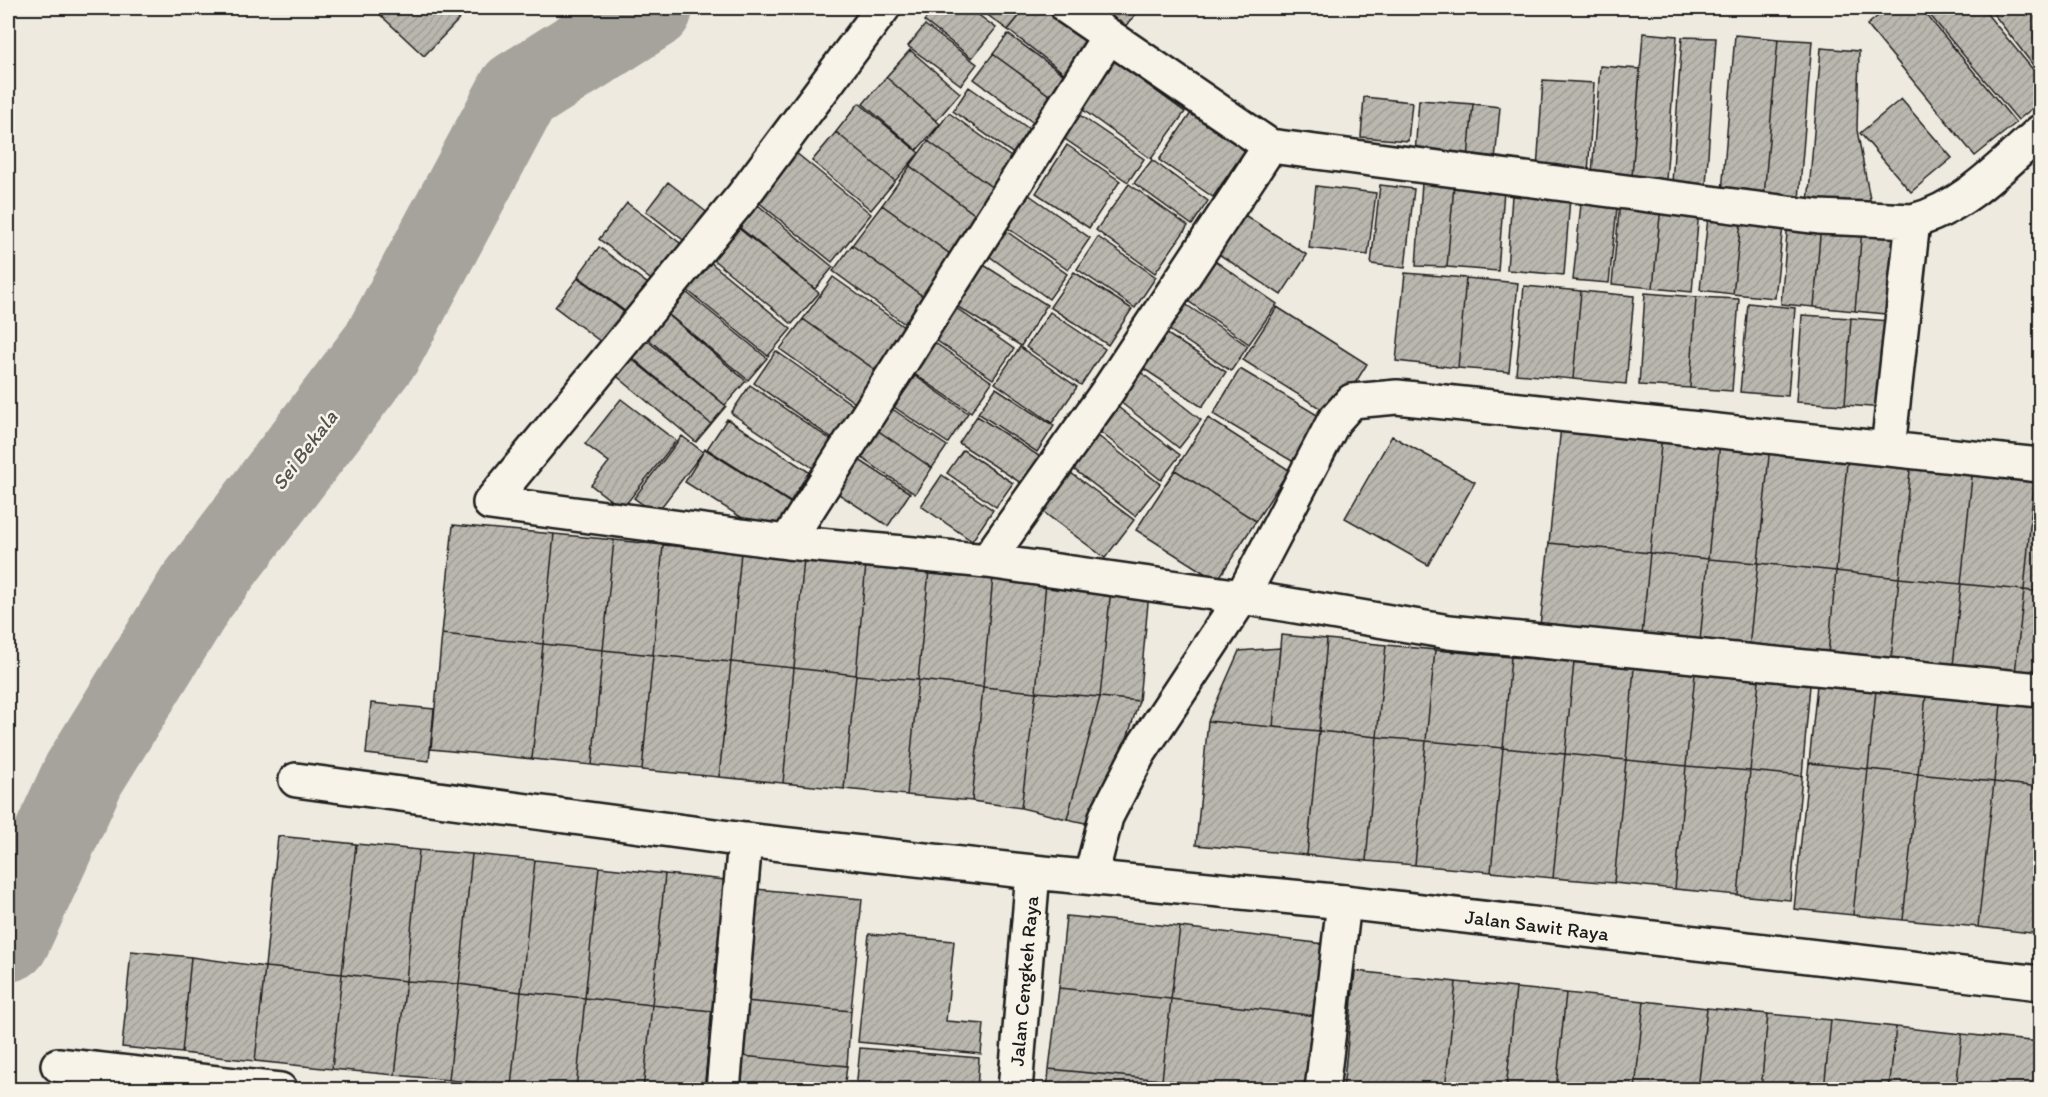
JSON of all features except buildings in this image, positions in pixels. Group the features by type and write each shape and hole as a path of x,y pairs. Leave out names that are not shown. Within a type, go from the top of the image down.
{"street":[{"path":"883,8 742,197 490,503 787,542 987,561 1242,597 1449,632 2040,690"},
{"path":"1068,8 1270,146 1819,217 1913,221 1936,215 1982,183 2040,132"},
{"path":"787,542 1109,36"},
{"path":"987,561 1105,395 1270,146"},
{"path":"1888,449 1913,221"},
{"path":"1091,876 1106,817 1139,753 1242,597 1334,421 1352,401 1397,397 2040,465"},
{"name":"Jalan Sawit Raya","path":"296,780 745,840 1033,872 1344,902 2040,983"},
{"path":"723,1089 745,840"},
{"name":"Jalan Cengkeh Raya","path":"1015,1089 1033,872"},
{"path":"1322,1089 1344,902"},
{"path":"58,1065 280,1089"}],"waterway":[{"name":"Sei Bekala","path":"8,940 84,774 196,593 382,348 519,92 651,8"}]}
